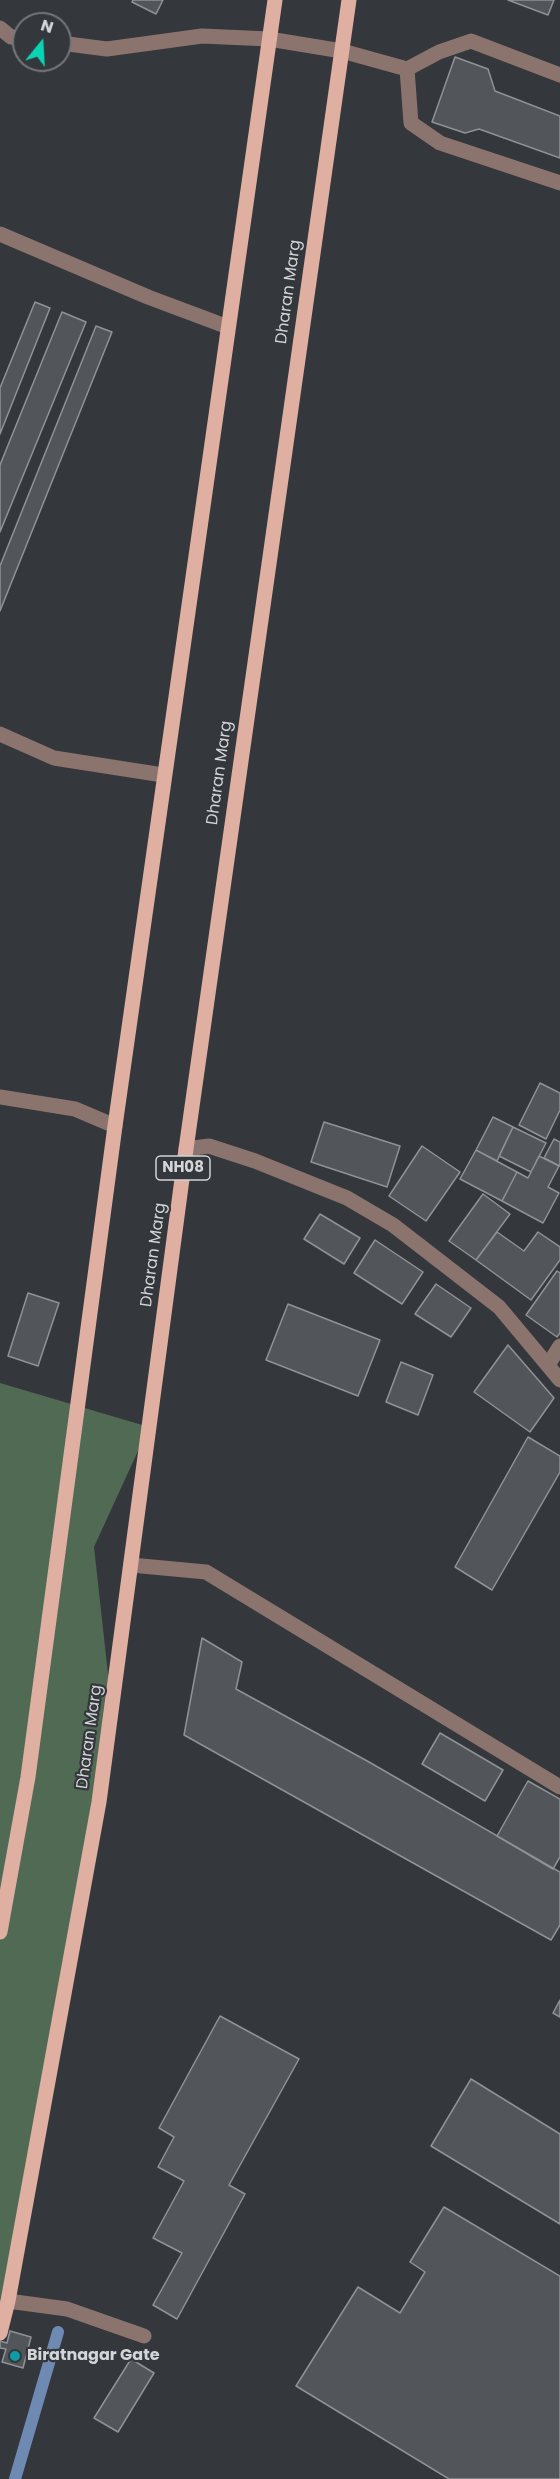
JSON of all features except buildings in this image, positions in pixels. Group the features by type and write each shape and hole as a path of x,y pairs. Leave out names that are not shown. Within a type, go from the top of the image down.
{"main road":[{"path":"0,1932 28,1777 115,1126 275,0"},
{"name":"Dharan Marg","path":"0,2333 8,2301 99,1802 186,1149 349,0"}],"street":[{"path":"0,28 12,37"},
{"path":"72,45 107,49 202,36 269,39 342,51 407,69 439,52 471,41 560,75"},
{"path":"407,69 411,123 440,143 560,183"},
{"path":"0,234 148,297 228,327"},
{"path":"0,734 54,758 164,775"},
{"path":"0,1097 75,1109 115,1126"},
{"path":"186,1149 209,1146 255,1161 347,1198 393,1225 500,1307 560,1380"},
{"path":"548,1365 560,1346"},
{"path":"131,1565 206,1572 560,1788"},
{"path":"8,2301 67,2309 144,2336"}],"green space":[{"path":"0,1383 149,1427 94,1547 112,1710 0,2326"}],"waterway":[{"path":"15,2479 58,2332"}],"place":[{"name":"Biratnagar Gate","path":"15,2356"}]}
